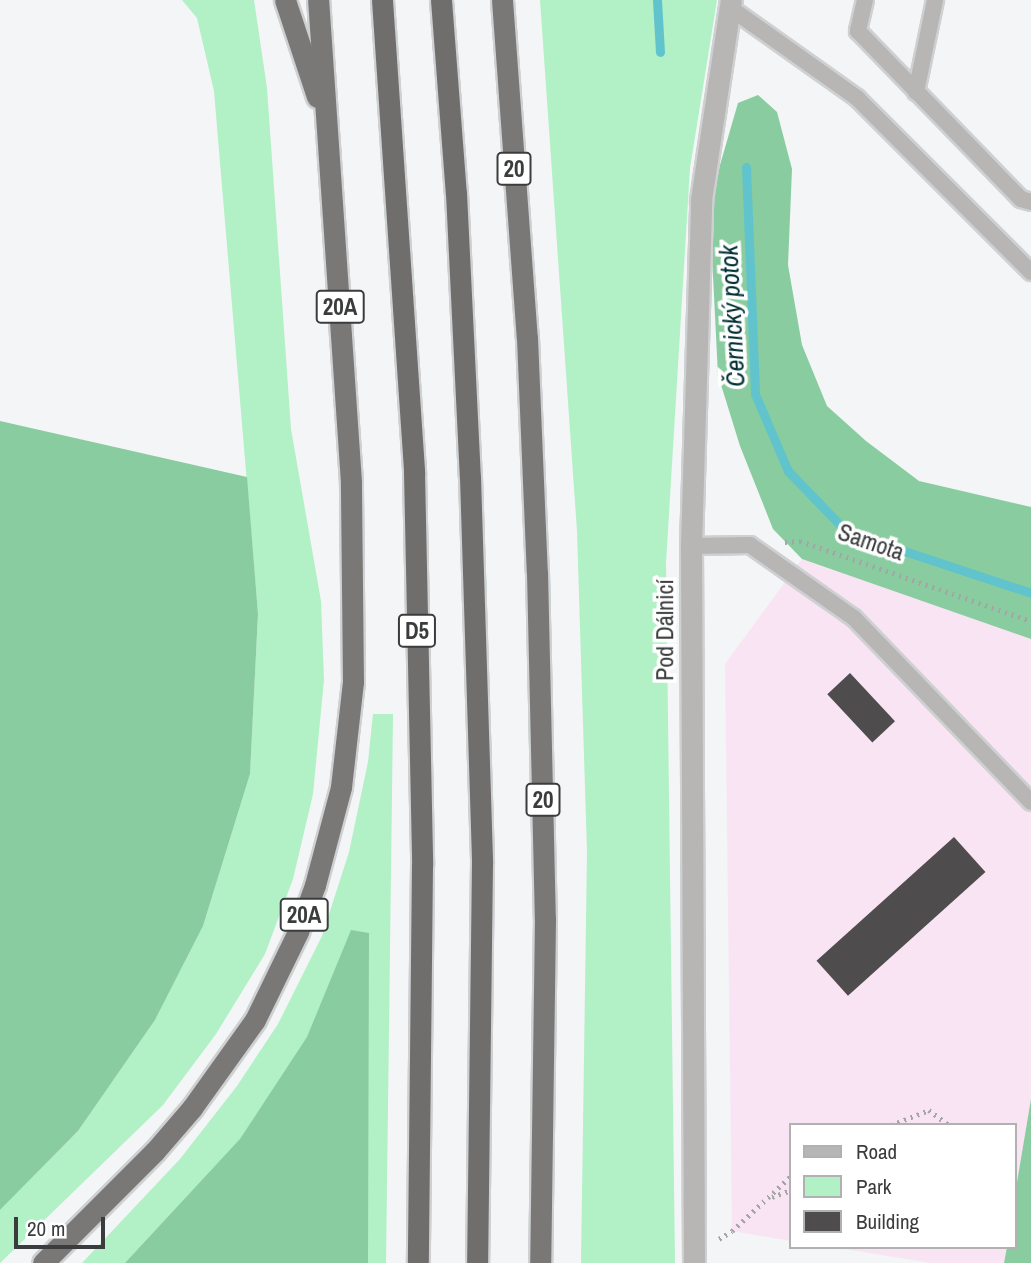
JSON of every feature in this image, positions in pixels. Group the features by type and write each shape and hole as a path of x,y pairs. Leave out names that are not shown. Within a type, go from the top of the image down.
{"highway":[{"path":"285,0 328,133"},
{"name":"20A","path":"43,1263 155,1151 255,1020 283,965 315,886 330,838 349,735 354,629 351,482 318,0"},
{"name":"D5","path":"382,0 414,472 422,865 418,1263"},
{"path":"441,0 456,193 468,437 482,863 477,1263"},
{"name":"20","path":"502,0 527,338 539,613 545,919 540,1263"}],"street":[{"name":"Pod Dálnicí","path":"694,1263 691,546 701,200 730,4"}],"lane":[{"path":"865,0 858,31 1021,200 1031,202"},
{"path":"916,92 935,0"},
{"path":"730,4 857,98 1031,272"},
{"path":"691,546 750,545 854,618 1031,802"}],"path":[{"name":"Samota","path":"750,545 800,541 1031,621"},
{"path":"896,1123 929,1110 946,1123"},
{"path":"732,1231 790,1177"},
{"path":"768,1198 790,1189"}],"shaded area":[{"path":"802,559 1031,639 1031,1099 1017,1182 1017,1123 790,1123 790,1241 732,1231 725,664"},
{"path":"844,1249 1007,1249 1004,1263 931,1263"}],"green space":[{"path":"182,0 254,0 267,88 291,429 321,601 324,680 313,794 293,879 265,954 216,1034 163,1105 0,1263 0,1210 78,1131 155,1020 203,926 250,774 258,614 214,91 197,18"},
{"path":"540,0 717,0 690,168 666,563 675,1263 581,1263 587,852 577,531"},
{"path":"758,95 777,112 792,169 788,265 802,345 827,406 866,441 919,481 1031,507 1031,639 802,559 773,529 740,446 718,375 710,216 720,165 738,103"},
{"path":"0,421 247,477 258,614 250,774 203,926 155,1020 78,1131 0,1210"},
{"path":"373,714 393,714 386,1263 82,1263 180,1159 237,1086 278,1024 322,936 349,852 368,762"},
{"path":"351,930 369,933 368,1263 125,1263 240,1139 307,1037"},
{"path":"1031,1099 1031,1263 1004,1263 1007,1249 1017,1249 1017,1182"}],"building":[{"path":"850,673 895,721 872,742 827,694"},
{"path":"954,837 985,872 848,996 817,961"}],"waterway":[{"name":"Černický potok","path":"657,0 660,52"},
{"name":"Černický potok","path":"746,167 755,394 788,471 847,532 1031,593"}]}
